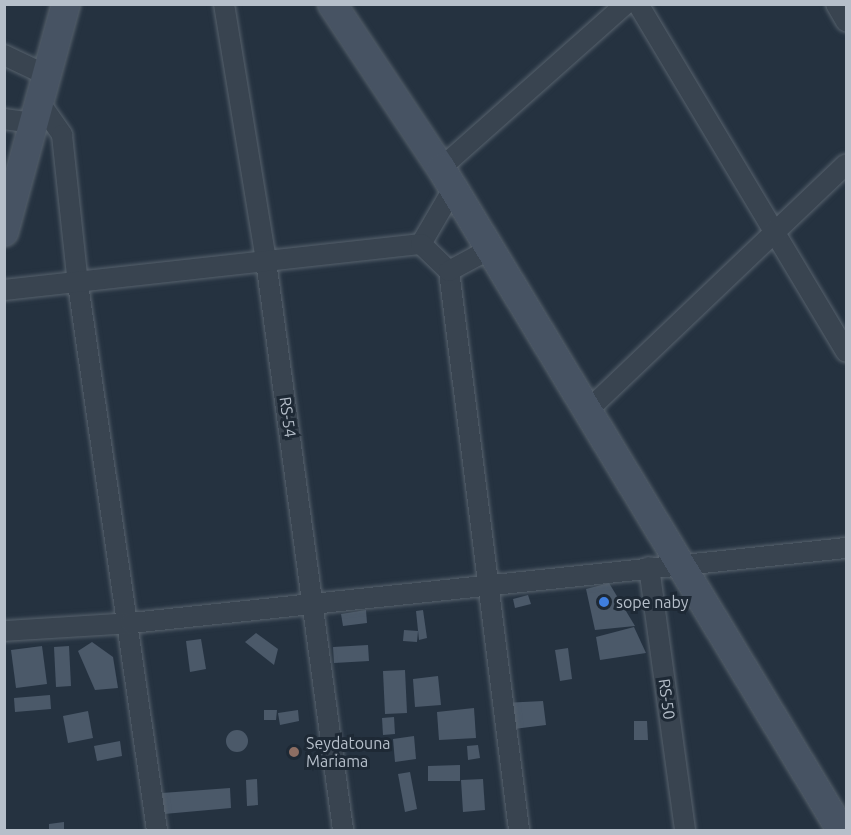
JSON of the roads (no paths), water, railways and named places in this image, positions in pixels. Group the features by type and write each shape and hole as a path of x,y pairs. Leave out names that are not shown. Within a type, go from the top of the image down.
{"street":[{"path":"4,232 66,4"},
{"name":"RS-54","path":"224,4 266,261 343,831"},
{"path":"332,4 447,178 684,565 841,831"},
{"path":"421,244 447,178 626,4"},
{"path":"638,4 846,352"},
{"path":"836,4 846,21"},
{"path":"4,55 41,101 62,135 78,284 130,623 157,831"},
{"path":"4,119 41,101"},
{"path":"588,410 846,164"},
{"path":"4,290 78,284 421,244"},
{"path":"421,244 449,271 519,831"},
{"path":"449,271 490,249"},
{"path":"4,631 130,623 488,582 846,548"},
{"name":"RS-50","path":"649,567 685,831"}],"place":[{"name":"sope naby","path":"604,602"},
{"name":"Seydatouna Mariama","path":"294,752"}]}
